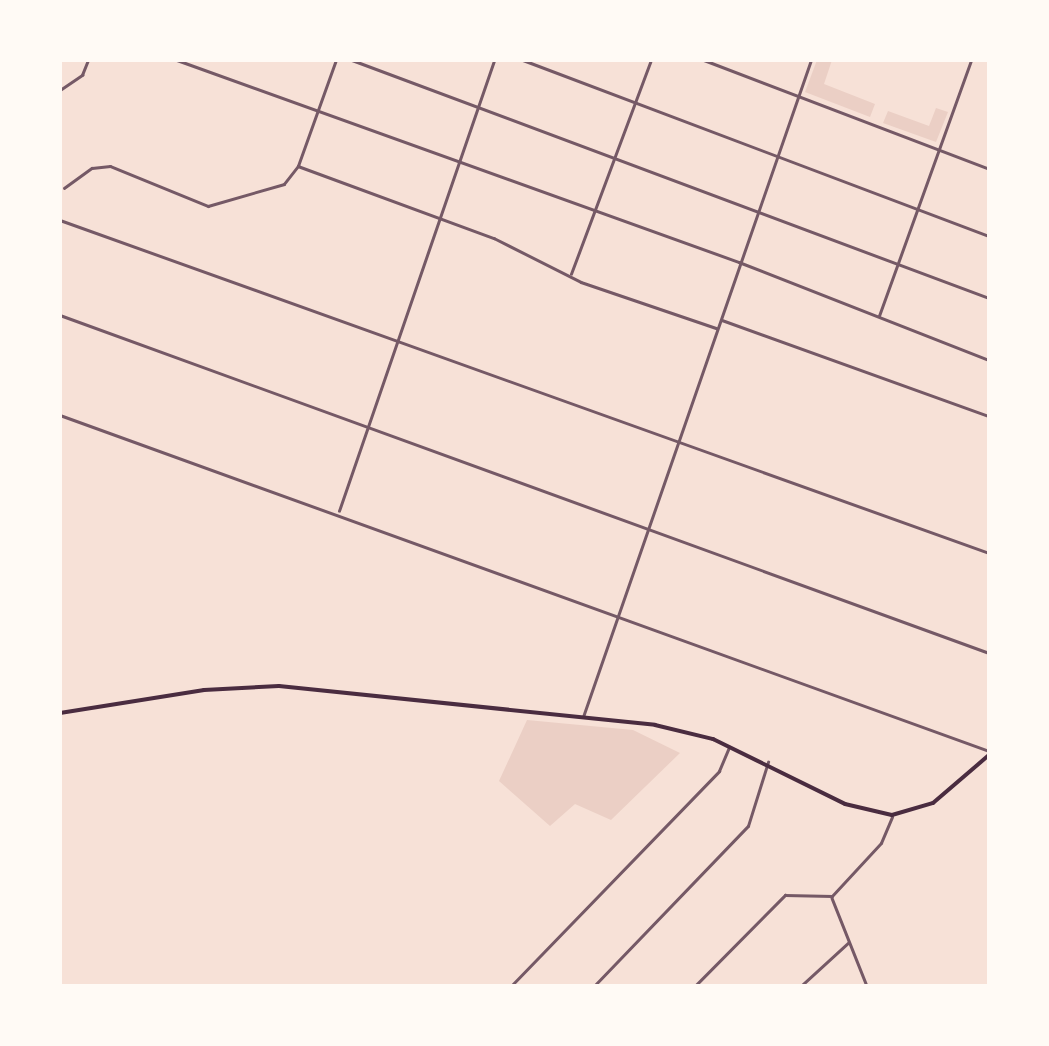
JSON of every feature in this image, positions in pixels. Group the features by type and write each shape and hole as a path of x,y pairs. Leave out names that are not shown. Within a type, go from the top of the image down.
{"main road":[{"path":"60,712 279,686 654,726 729,745 845,804 892,816 933,803 989,753"}],"street":[{"path":"60,90 82,75 88,60"},
{"path":"177,60 739,262 989,360"},
{"path":"62,190 78,175 110,166 208,206 284,184 298,166 336,60"},
{"path":"352,60 758,207 989,298"},
{"path":"339,512 435,218 494,60"},
{"path":"522,60 989,236"},
{"path":"571,275 651,60"},
{"path":"704,60 989,169"},
{"path":"582,719 812,60"},
{"path":"879,318 972,60"},
{"path":"298,166 571,275 717,328"},
{"path":"60,178 60,220 989,553"},
{"path":"60,315 989,653"},
{"path":"720,319 989,416"},
{"path":"60,415 339,512 369,529 989,753"},
{"path":"512,986 719,771 729,745"},
{"path":"594,986 748,826 768,762"},
{"path":"695,986 785,895 832,896 881,843 892,816"},
{"path":"832,896 866,986"},
{"path":"801,986 850,942"}],"shaded area":[{"path":"817,60 832,60 824,84 875,104 870,117 805,92"},
{"path":"936,108 948,112 936,142 883,123 888,111 929,126"},
{"path":"527,720 633,730 680,753 611,820 575,804 550,826 499,781"}]}
